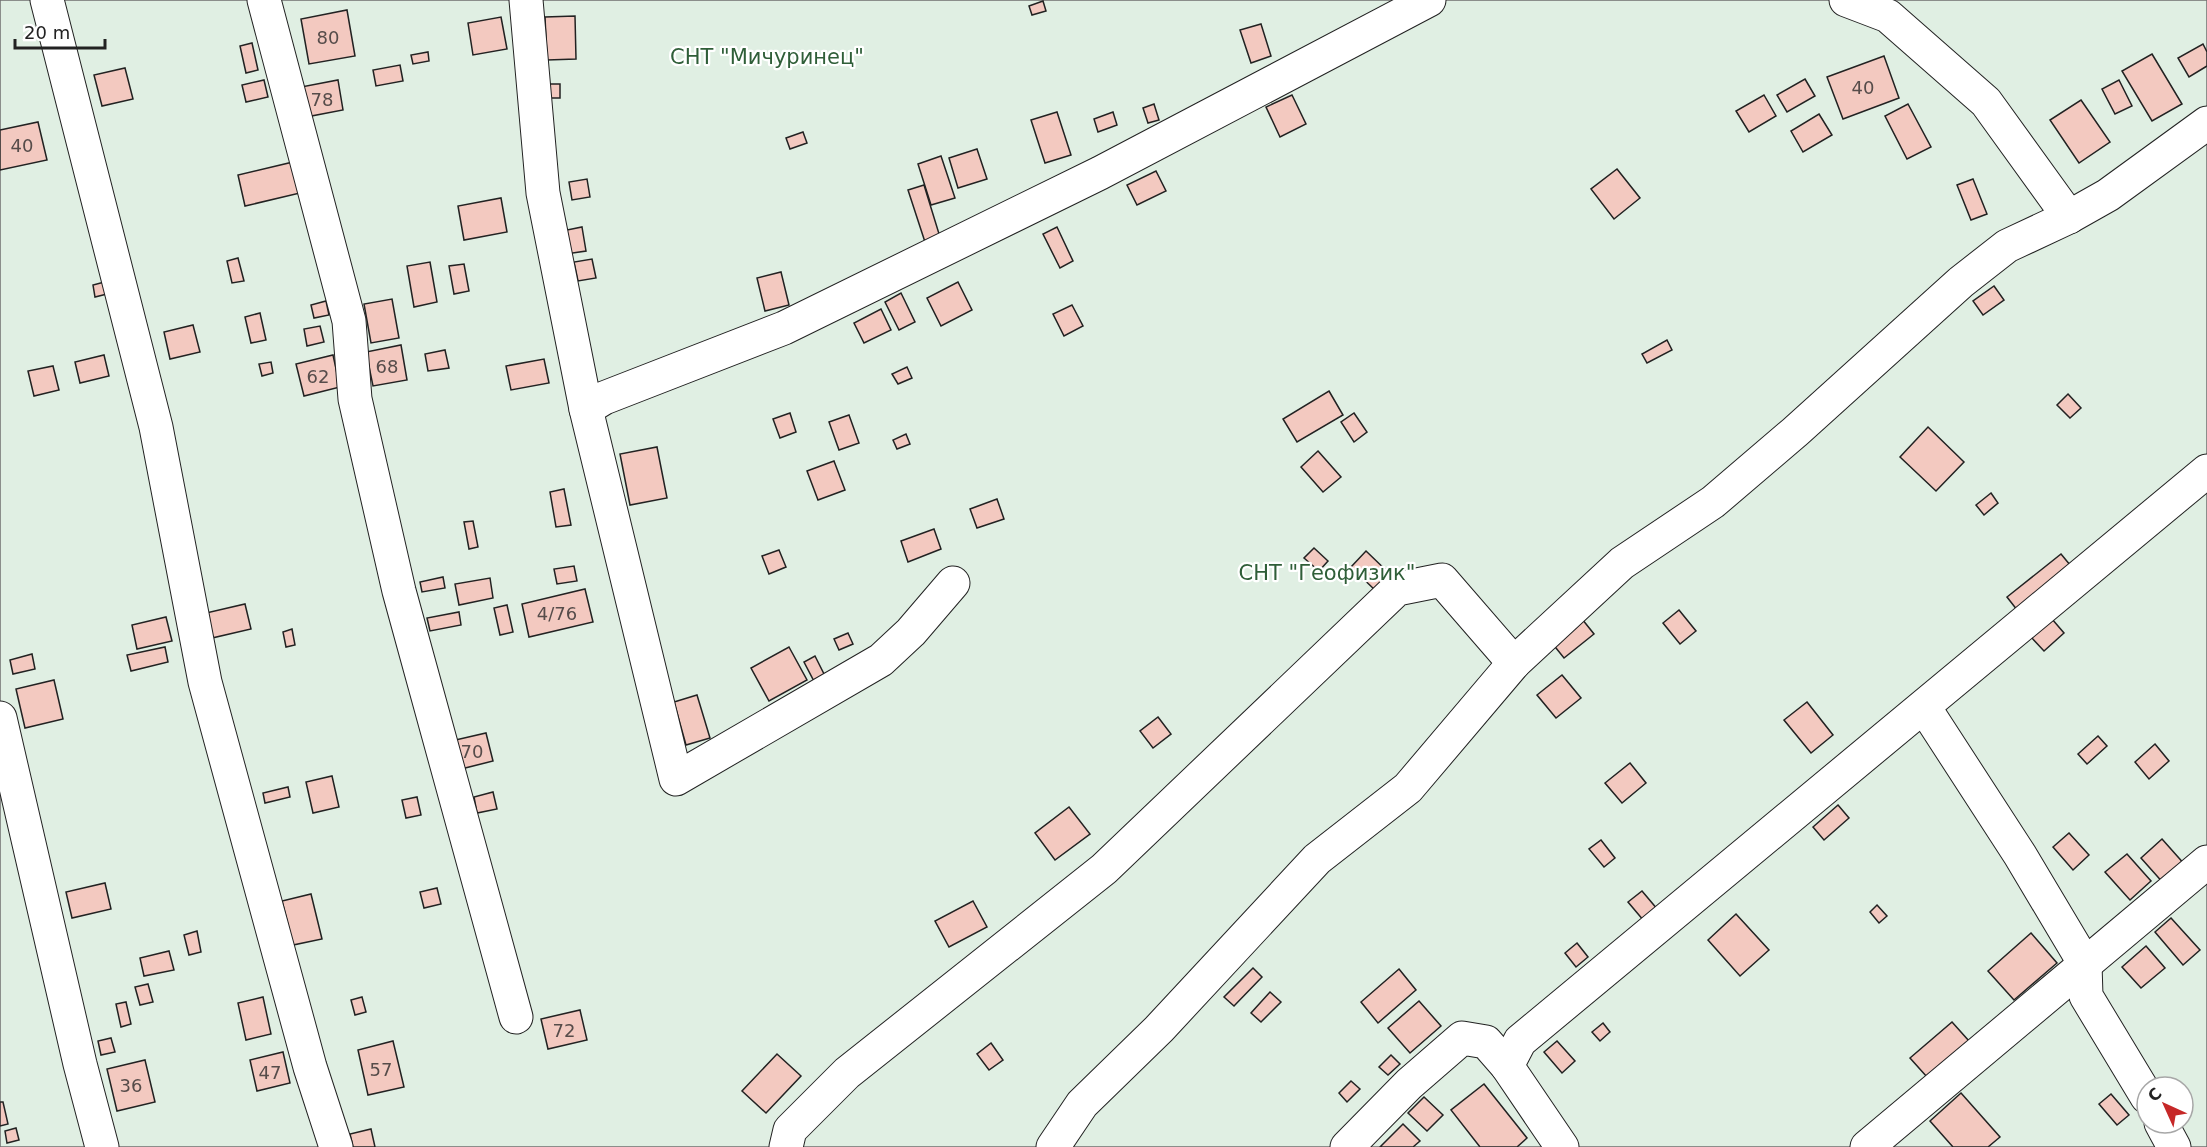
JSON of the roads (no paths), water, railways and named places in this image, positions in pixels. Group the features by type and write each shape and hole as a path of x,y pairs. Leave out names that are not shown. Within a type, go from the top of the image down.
{"street":[{"path":"47,0 156,427 205,682 310,1067 336,1147"},
{"path":"264,0 349,321 354,399 399,591 516,1017"},
{"path":"526,0 543,193 586,409 676,779 881,660 911,632 953,583"},
{"path":"586,409 604,399 795,322 1100,173 1429,0"},
{"path":"1846,0 1888,16 1986,102 2068,217"},
{"path":"1053,1147 1083,1104 1159,1029 1317,859 1408,788 1514,663 1622,563 1713,502 1795,432 1961,282 2007,246 2108,195 2207,123"},
{"path":"1507,1066 1520,1041 2207,471"},
{"path":"786,1147 790,1130 847,1073 1104,869 1397,589 1442,580 1514,663"},
{"path":"1924,708 2020,855 2085,964 2086,996 2135,1076"},
{"path":"0,718 80,1065 102,1147"},
{"path":"1867,1147 2207,862"},
{"path":"1347,1147 1409,1084 1462,1038 1486,1042 1507,1066 1562,1147"}],"park label":[{"name":"СНТ \"Мичуринец\"","path":"767,57"},
{"name":"СНТ \"Геофизик\"","path":"1327,573"}]}
